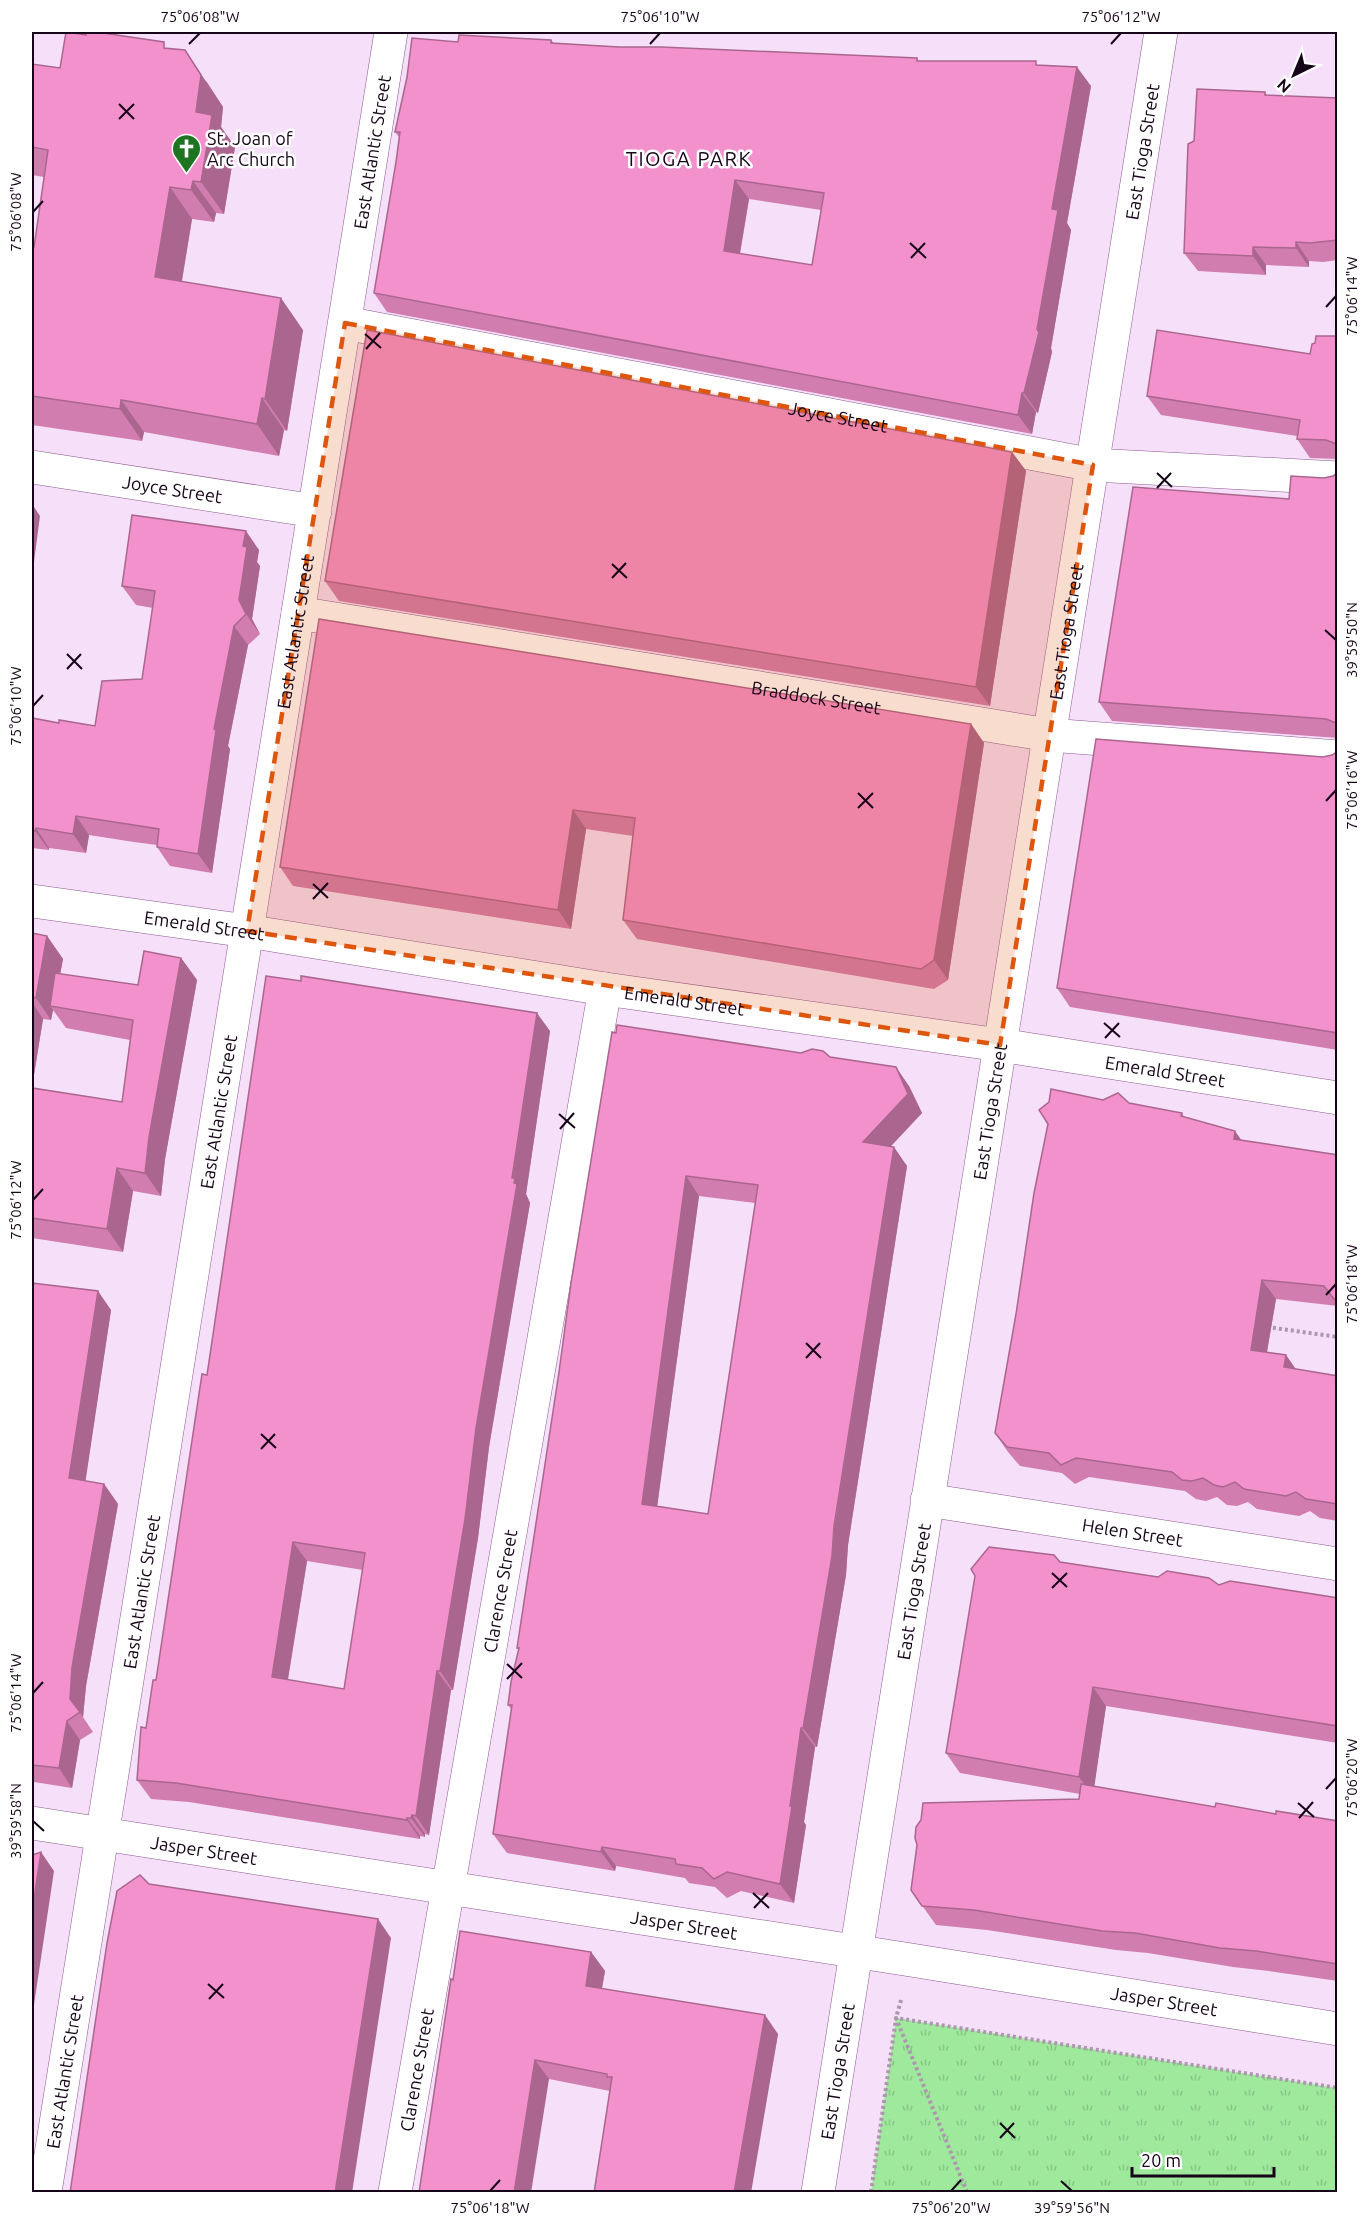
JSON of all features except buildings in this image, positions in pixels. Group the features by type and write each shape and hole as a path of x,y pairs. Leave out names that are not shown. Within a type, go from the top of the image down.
{"street":[{"name":"East Atlantic Street","path":"41,2186 102,1833 392,32"},
{"name":"East Tioga Street","path":"818,2193 1161,32"},
{"name":"Joyce Street","path":"345,323 1093,465 1338,478"},
{"name":"Joyce Street","path":"32,467 315,511"},
{"name":"Braddock Street","path":"298,613 1050,735 1338,757"},
{"name":"Emerald Street","path":"32,901 247,931 605,989 1338,1098"},
{"name":"Clarence Street","path":"395,2193 605,989"},
{"name":"Helen Street","path":"927,1500 1338,1564"},
{"name":"Jasper Street","path":"32,1823 1338,2029"}],"path":[{"path":"1260,1325 1338,1337"},
{"path":"896,2019 1338,2088"},
{"path":"871,2193 896,2019"},
{"path":"896,2019 967,2193"}],"highlighted area":[{"path":"345,323 1093,465 1000,1045 247,931"}],"green space":[{"path":"896,2018 1337,2088 1337,2192 871,2192"}],"place":[{"name":"St. Joan of Arc Church","path":"186,174"}],"district":[{"name":"TIOGA PARK","path":"689,158"}]}
